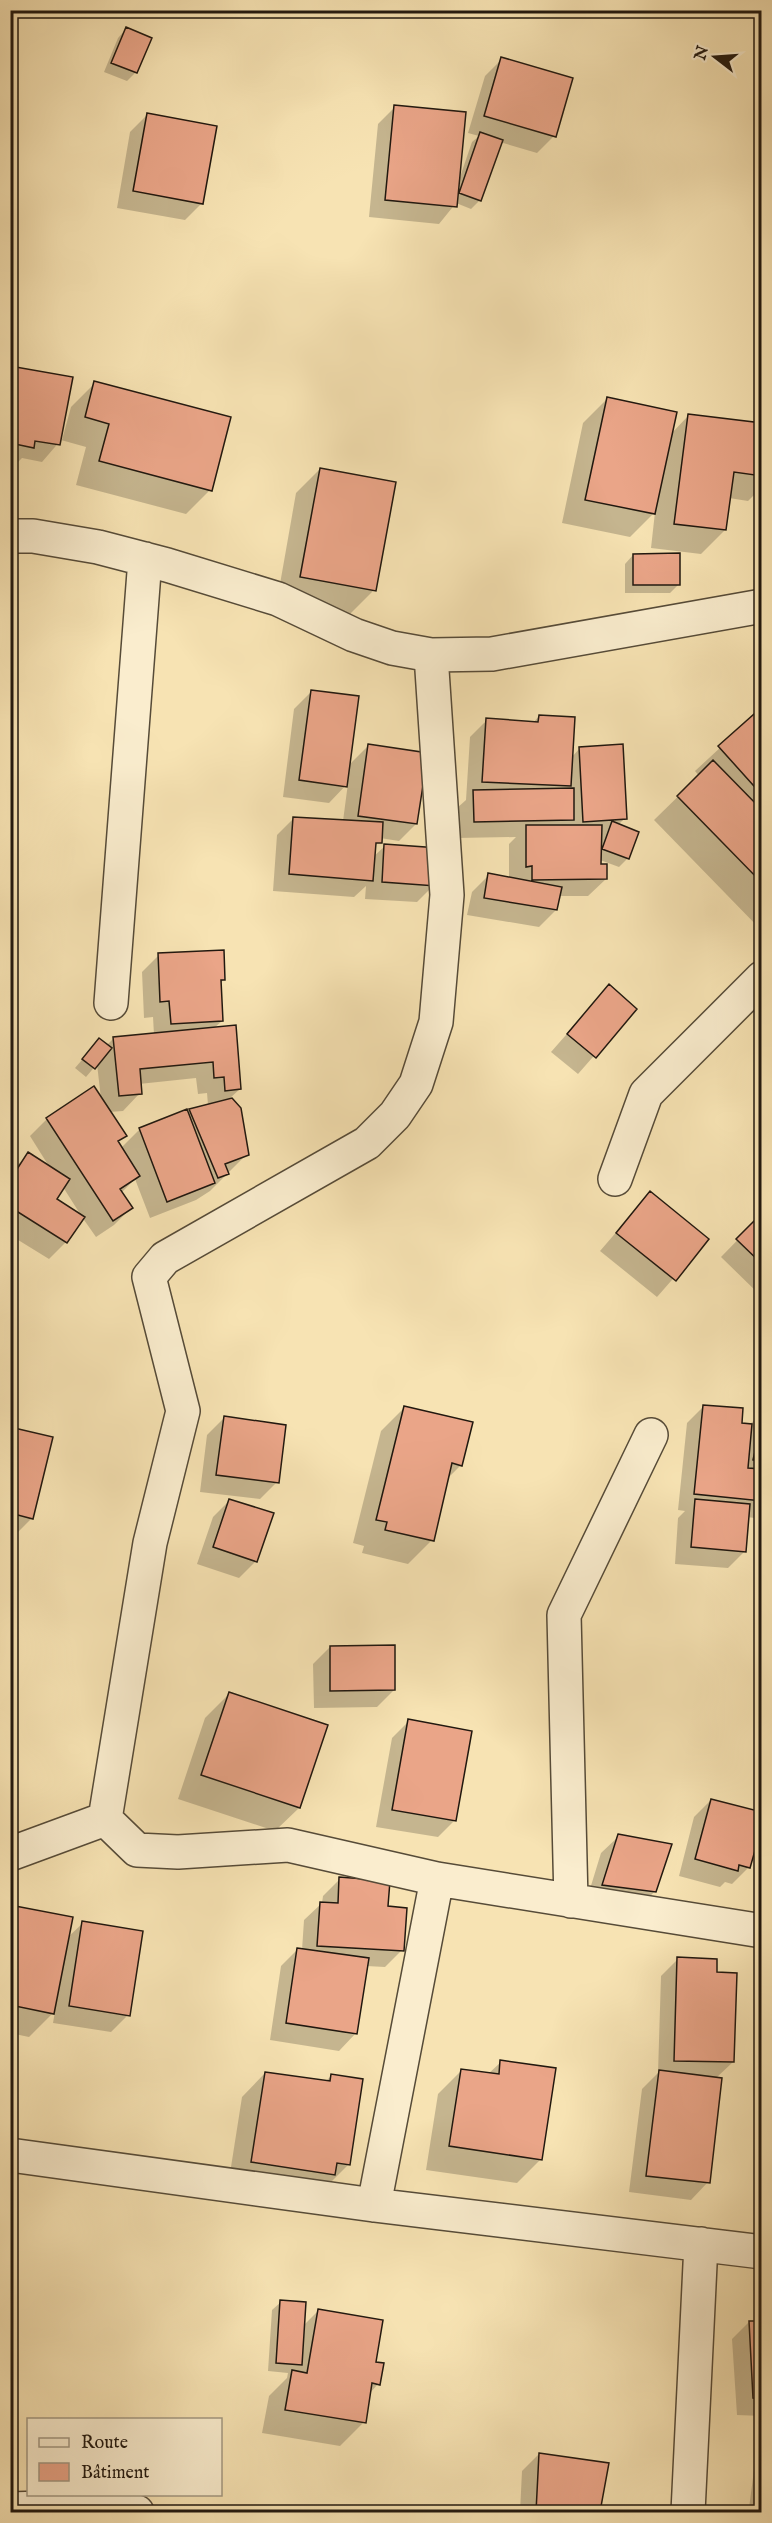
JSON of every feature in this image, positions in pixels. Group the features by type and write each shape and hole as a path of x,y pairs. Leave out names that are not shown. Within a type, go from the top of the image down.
{"street":[{"path":"10,536 33,536 98,547 145,559 278,599 354,635 392,648 431,655 492,654 762,606"},
{"path":"111,1004 145,559"},
{"path":"105,1820 150,1543 183,1412 149,1276 165,1258 367,1143 395,1115 416,1084 436,1022 447,895 431,655"},
{"path":"615,1179 646,1094 762,978"},
{"path":"570,1901 564,1615 651,1435"},
{"path":"10,1854 105,1820"},
{"path":"105,1820 137,1850 178,1852 288,1845 437,1879 762,1931"},
{"path":"374,2205 437,1879"},
{"path":"10,2155 374,2205 762,2252"},
{"path":"688,2512 701,2244"},
{"path":"10,2509 106,2506 137,2512"}],"building":[{"path":"126,27 152,38 137,73 111,63"},
{"path":"501,57 573,78 556,137 484,116"},
{"path":"394,105 466,112 457,207 385,200"},
{"path":"147,113 217,126 203,204 133,191"},
{"path":"480,132 503,140 481,201 459,193"},
{"path":"10,366 73,377 60,445 35,441 34,448 10,443"},
{"path":"94,381 231,417 212,491 99,461 109,424 85,417"},
{"path":"607,397 677,412 655,514 585,500"},
{"path":"688,414 762,423 762,476 734,472 726,530 674,524"},
{"path":"320,468 396,482 376,591 300,577"},
{"path":"680,553 680,585 633,585 633,554"},
{"path":"311,690 359,696 347,787 299,780"},
{"path":"762,707 762,795 718,746"},
{"path":"539,715 575,717 571,786 482,782 486,718 538,722"},
{"path":"368,744 428,753 417,824 358,816"},
{"path":"623,744 627,819 583,822 579,747"},
{"path":"713,760 762,810 762,883 677,796"},
{"path":"574,788 574,820 474,822 473,790"},
{"path":"293,817 383,822 382,843 376,843 373,881 289,874"},
{"path":"612,821 639,832 629,859 602,849"},
{"path":"526,825 602,825 601,864 607,864 607,879 532,880 532,866 526,867"},
{"path":"384,844 439,848 436,886 382,882"},
{"path":"488,873 562,887 557,910 484,898"},
{"path":"224,950 225,980 221,980 223,1021 171,1024 169,1001 160,1002 158,953"},
{"path":"609,984 637,1009 596,1058 567,1034"},
{"path":"236,1025 241,1089 225,1091 224,1077 214,1078 213,1062 140,1069 142,1094 119,1096 113,1037"},
{"path":"99,1038 112,1048 95,1069 82,1059"},
{"path":"94,1086 127,1136 118,1141 140,1176 120,1189 133,1208 113,1221 46,1118"},
{"path":"232,1098 241,1108 249,1155 225,1164 229,1174 218,1178 189,1109"},
{"path":"187,1109 215,1183 167,1202 139,1128"},
{"path":"28,1152 70,1179 57,1199 85,1217 67,1243 10,1207 10,1180"},
{"path":"650,1191 709,1239 676,1281 616,1233"},
{"path":"762,1213 762,1264 736,1239"},
{"path":"703,1405 743,1408 742,1423 752,1424 748,1468 762,1469 762,1501 694,1494"},
{"path":"404,1406 473,1422 462,1466 452,1463 434,1541 385,1530 387,1522 376,1520"},
{"path":"224,1416 286,1425 279,1483 216,1475"},
{"path":"762,1422 762,1462 753,1460"},
{"path":"10,1427 53,1437 33,1519 10,1513"},
{"path":"229,1499 274,1513 257,1562 213,1547"},
{"path":"695,1499 750,1504 746,1552 691,1547"},
{"path":"395,1645 395,1690 330,1691 330,1646"},
{"path":"229,1692 328,1725 300,1808 201,1775"},
{"path":"408,1719 472,1731 456,1821 392,1810"},
{"path":"711,1799 762,1812 762,1826 750,1868 739,1865 738,1871 695,1859"},
{"path":"618,1834 672,1844 656,1892 602,1885"},
{"path":"339,1877 390,1881 388,1906 407,1908 404,1951 317,1946 320,1902 338,1903"},
{"path":"10,1905 73,1917 54,2014 10,2005"},
{"path":"82,1921 143,1931 130,2016 69,2006"},
{"path":"297,1948 369,1958 357,2034 286,2023"},
{"path":"677,1957 717,1959 717,1972 737,1973 734,2062 674,2061"},
{"path":"500,2060 556,2068 542,2160 449,2146 461,2069 499,2074"},
{"path":"659,2070 722,2078 710,2183 646,2176"},
{"path":"265,2072 330,2081 331,2074 363,2079 350,2165 337,2163 335,2175 251,2162"},
{"path":"280,2300 306,2302 302,2365 276,2363"},
{"path":"318,2309 383,2320 376,2362 384,2363 380,2385 372,2383 366,2423 285,2410 292,2370 307,2373"},
{"path":"749,2321 762,2321 762,2399 753,2398"},
{"path":"539,2453 609,2463 600,2512 536,2512"}]}
